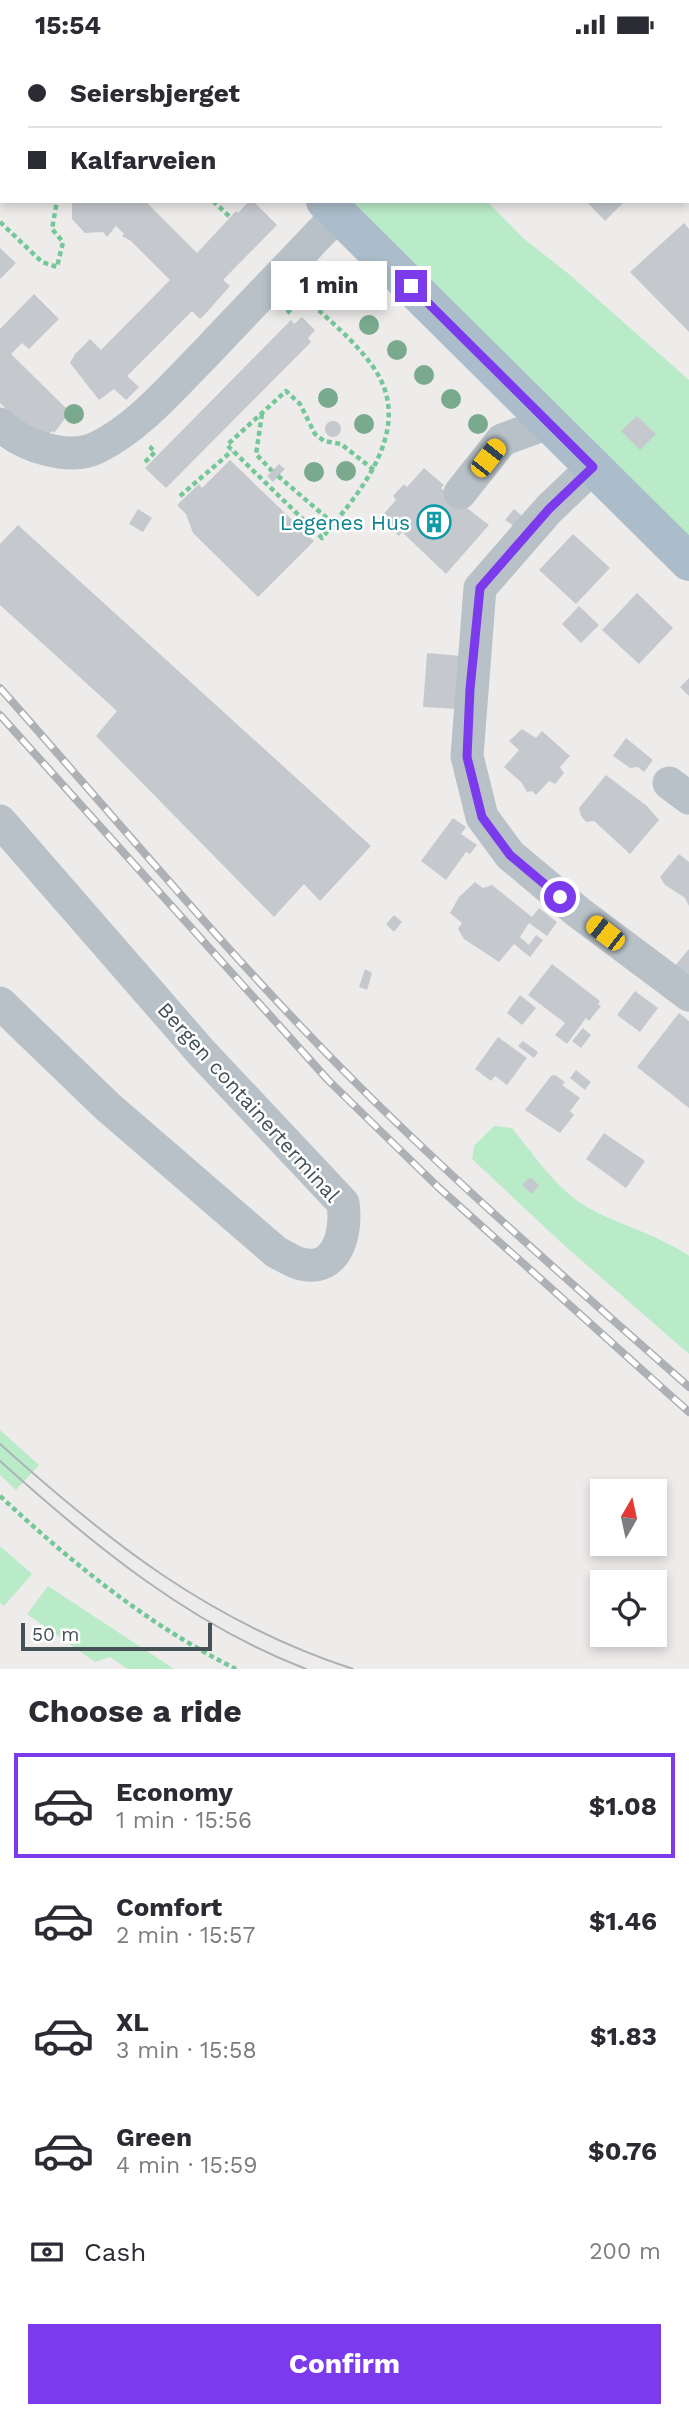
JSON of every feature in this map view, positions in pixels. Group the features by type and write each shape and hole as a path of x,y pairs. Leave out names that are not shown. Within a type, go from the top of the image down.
{"main road":[{"path":"332,208 689,562"}],"street":[{"path":"0,424 9,433 47,450 72,452 97,448 150,410 281,274 332,208"},
{"path":"460,493 502,440 548,423"},
{"path":"593,467 549,509 480,588 467,757 482,817 510,855 578,912 689,995"},
{"name":"Bergen containerterminal","path":"0,821 201,1052 342,1203 343,1237 335,1252 315,1265 300,1264 276,1252 108,1107 0,1003"}],"path":[{"path":"0,222 42,262 57,267 63,242 52,229 57,203"},
{"path":"215,203 230,217"},
{"path":"281,274 362,353 384,385 389,411 385,445 373,470 322,538 227,445 286,391 300,404 315,435 324,441 341,444 373,470"},
{"path":"262,413 256,454 272,471"},
{"path":"145,462 155,452 151,447"},
{"path":"180,496 232,450"},
{"path":"278,476 334,524"},
{"path":"0,1496 97,1581 166,1629 236,1669"}],"green space":[{"path":"350,203 489,203 523,238 570,275 689,380 689,540"},
{"path":"494,1126 512,1128 554,1179 582,1204 663,1241 689,1256 689,1354 566,1247 472,1159 474,1146"},
{"path":"0,1430 39,1465 16,1490 0,1475"},
{"path":"0,1546 32,1574 4,1606 0,1603"},
{"path":"48,1586 174,1669 128,1669 110,1657 95,1662 27,1614"}],"building":[{"path":"72,203 147,203 197,253 236,211 238,213 247,203 255,203 277,225 223,280 230,286 207,312 200,319 192,311 127,376 139,387 126,400 114,389 99,400 70,363 75,354 90,339 101,350 170,280 131,241 122,236 124,234 116,226 107,237 103,232 85,233 72,219"},
{"path":"588,203 623,203 605,221"},
{"path":"684,223 689,229 689,332 630,272"},
{"path":"0,248 16,263 0,279"},
{"path":"34,294 59,319 29,349 22,343 11,354 70,412 54,433 52,431 40,442 0,403 0,329"},
{"path":"302,317 315,330 308,338 311,342 166,488 145,468 291,320 294,324"},
{"path":"637,416 656,434 640,450 621,431"},
{"path":"330,421 336,421 341,429 339,435 330,437 325,432 325,426"},
{"path":"230,460 314,541 258,597 193,533 186,514 177,505 199,484 202,488"},
{"path":"279,464 285,469 273,482 267,476"},
{"name":"Legenes Hus","path":"424,468 444,485 441,488 489,525 446,574 402,532 399,536 379,519 396,500 393,496 404,484 407,487"},
{"path":"138,509 152,518 143,532 129,524"},
{"path":"514,509 522,516 514,526 505,520"},
{"path":"18,525 371,846 320,901 304,884 274,917 96,736 117,711 0,605 0,544"},
{"path":"573,534 610,568 576,604 539,570"},
{"path":"637,593 673,628 639,664 602,630"},
{"path":"579,606 599,625 581,643 562,624"},
{"path":"427,653 462,656 458,709 423,707"},
{"path":"689,678 689,696 680,687"},
{"path":"522,729 536,738 542,731 570,756 560,767 564,773 555,784 549,781 536,795 532,791 527,792 521,782 504,767 519,750 509,741"},
{"path":"626,738 653,760 644,772 638,767 630,768 613,756"},
{"path":"606,775 647,806 659,820 630,854 594,821 586,822 581,816 579,808"},
{"path":"453,818 466,827 461,834 477,845 470,854 466,852 446,880 421,861"},
{"path":"679,854 689,862 689,906 685,898 665,885 660,877"},
{"path":"475,882 483,888 492,885 532,917 539,908 557,922 547,936 529,923 520,937 529,945 536,935 543,940 530,957 514,944 499,962 464,939 458,929 462,923 450,913 459,897"},
{"path":"394,915 402,922 394,932 386,924"},
{"path":"689,949 689,979 674,967"},
{"path":"552,964 600,1001 598,1004 601,1006 589,1021 586,1018 567,1044 555,1035 565,1023 528,995"},
{"path":"365,969 372,973 367,990 359,987"},
{"path":"635,991 658,1008 640,1032 617,1015"},
{"path":"520,995 536,1008 522,1025 507,1013"},
{"path":"679,1013 689,1021 689,1108 637,1067"},
{"path":"583,1028 591,1035 581,1048 572,1041"},
{"path":"498,1037 527,1058 507,1085 495,1076 491,1081 475,1069"},
{"path":"523,1041 538,1052 534,1058 518,1046"},
{"path":"576,1070 591,1082 585,1090 570,1078"},
{"path":"555,1075 565,1082 562,1085 580,1098 570,1111 574,1115 560,1133 525,1110 551,1076"},
{"path":"604,1133 645,1161 626,1188 586,1159"},
{"path":"530,1177 539,1185 532,1194 522,1185"}],"tram line":[{"path":"0,1444 81,1514 164,1576 253,1628 301,1650 353,1669"},
{"path":"0,1461 106,1551 182,1605 263,1651 306,1669"}],"railway":[{"path":"0,688 222,941 361,1088 564,1277 689,1387"},
{"path":"0,715 328,1080 438,1187 689,1412"}],"place":[{"name":"Legenes Hus","path":"434,522"}],"route":[{"path":"411,286 593,467 549,509 480,588 470,689 467,757 482,817 510,855 560,897"}]}
